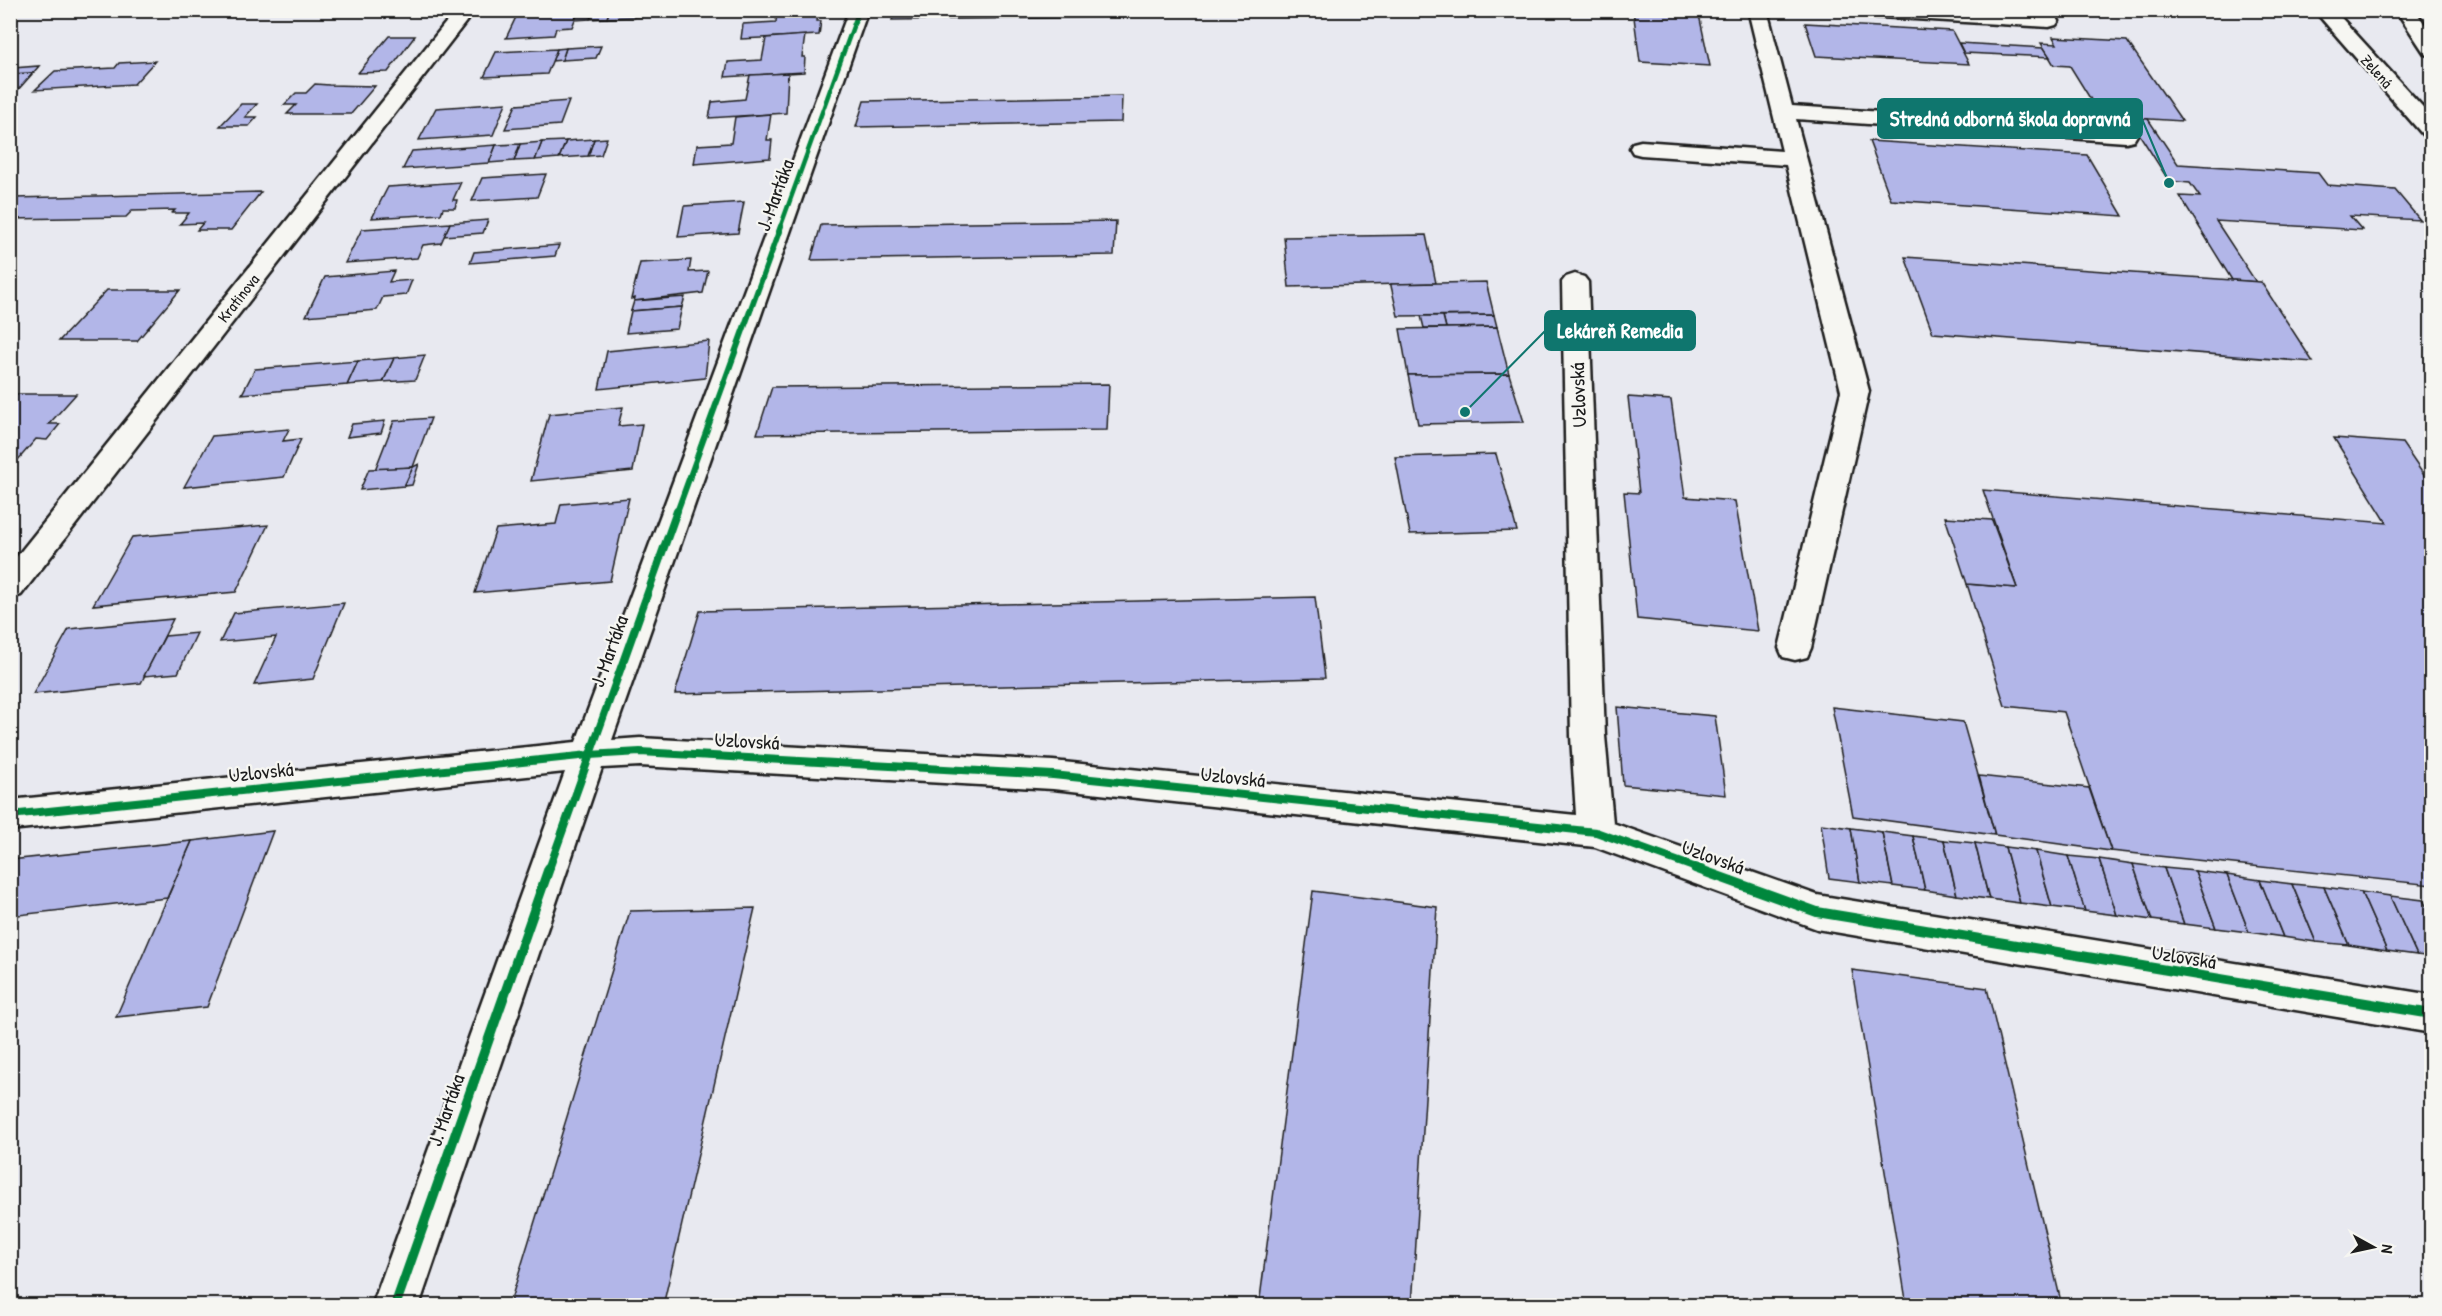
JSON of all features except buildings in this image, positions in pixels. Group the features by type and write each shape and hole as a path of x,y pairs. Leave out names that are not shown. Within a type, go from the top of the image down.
{"street":[{"name":"Kratinova","path":"10,587 466,10"},
{"name":"J. Martáka","path":"395,1305 589,755 859,10"},
{"path":"1757,10 1855,391 1796,648"},
{"path":"1863,10 2049,21"},
{"name":"Zelená","path":"2323,10 2432,131"},
{"path":"2405,10 2432,50"},
{"path":"1783,112 2126,135"},
{"path":"1641,148 1795,159"},
{"name":"Uzlovská","path":"1575,282 1588,736 1596,832"},
{"name":"Uzlovská","path":"10,815 589,755 640,752 1041,774 1596,832 1817,912 2432,1014"}],"cycle path":[{"path":"395,1306 589,755 859,10"},
{"path":"10,815 589,755 640,752 1053,775 1596,832 1817,912 2432,1014"}],"place":[{"name":"Stredná odborná škola dopravná","path":"2169,183"},
{"name":"Lekáreň Remedia","path":"1465,412"}]}
